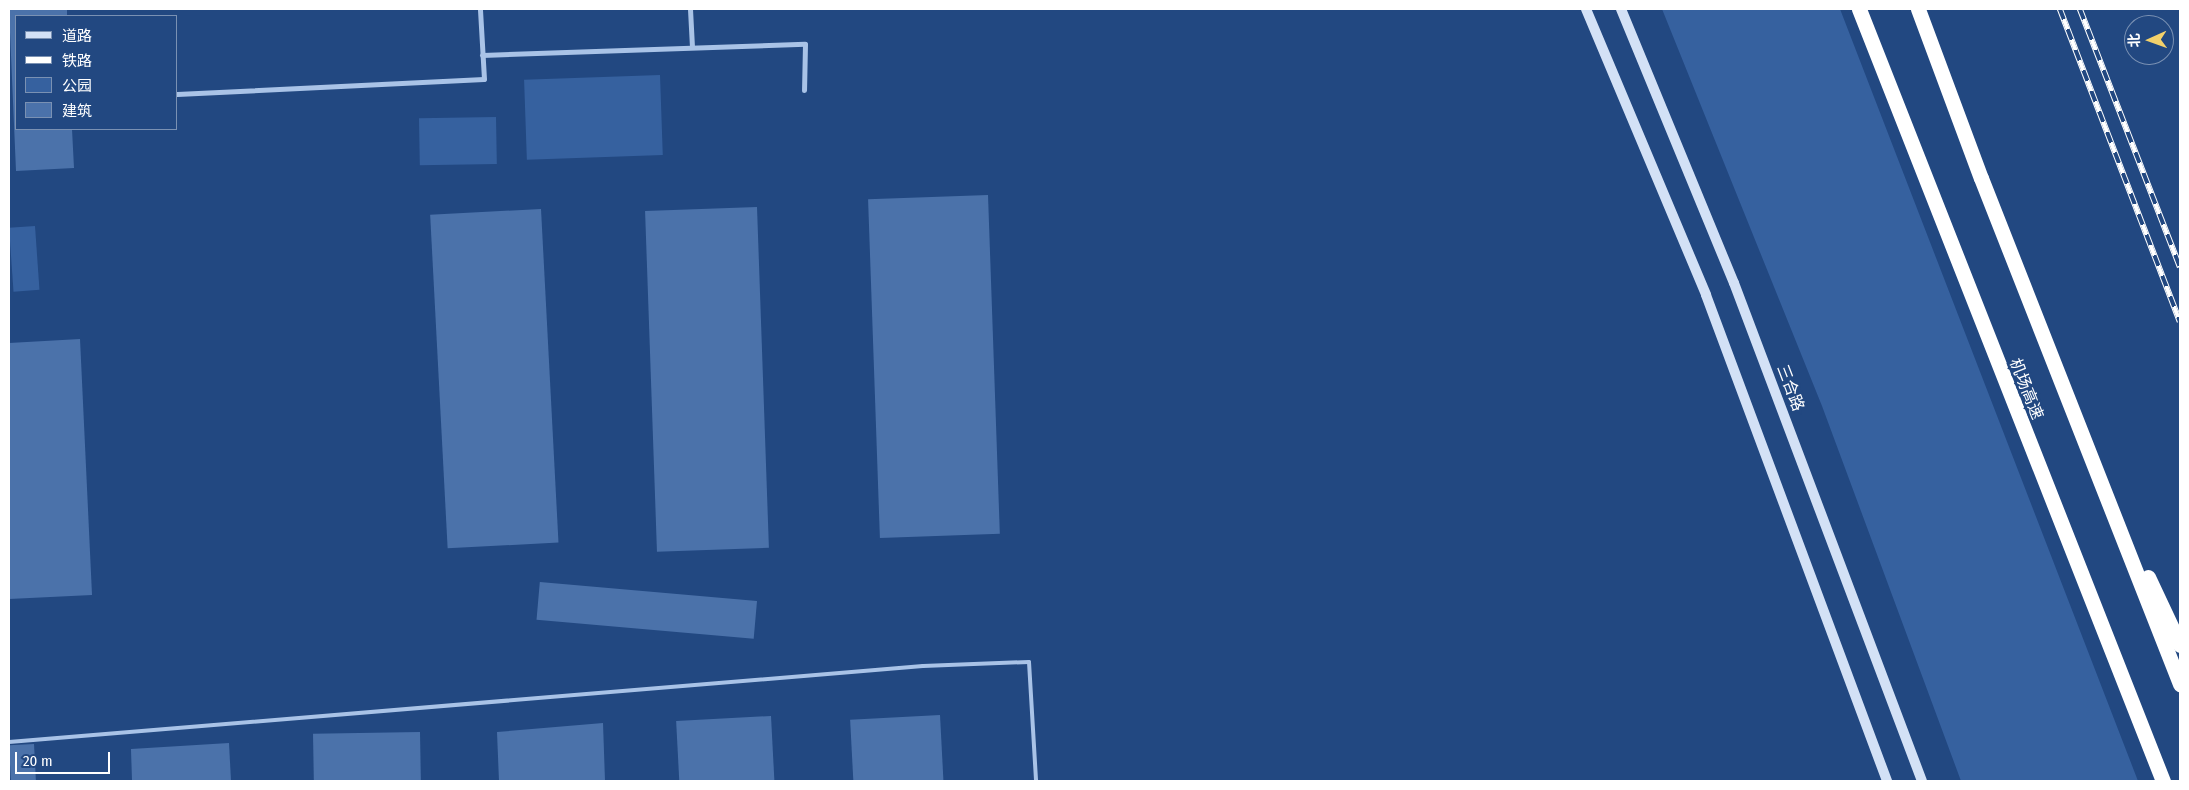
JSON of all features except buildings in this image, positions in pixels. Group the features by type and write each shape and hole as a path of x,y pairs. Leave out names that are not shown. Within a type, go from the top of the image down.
{"highway":[{"name":"机场高速","path":"1858,9 2163,781"},
{"path":"1918,9 2180,684"},
{"path":"2086,444 2180,645"}],"main road":[{"path":"1586,9 1706,295 1887,781"},
{"name":"三合路","path":"1620,9 1734,283 1922,781"}],"street":[{"path":"178,94 484,79 480,9"},
{"path":"690,9 692,47"},
{"path":"482,55 805,44 804,90"}],"lane":[{"path":"9,742 923,666 1029,662 1036,781"}],"green space":[{"path":"1662,9 1840,9 2138,781 1961,781 1822,406"},
{"path":"660,75 663,155 527,160 524,80"},
{"path":"496,117 497,164 420,165 419,118"},
{"path":"35,226 39,290 14,292 9,228"}],"railway":[{"path":"2060,9 2180,322"},
{"path":"2080,9 2180,267"}]}
